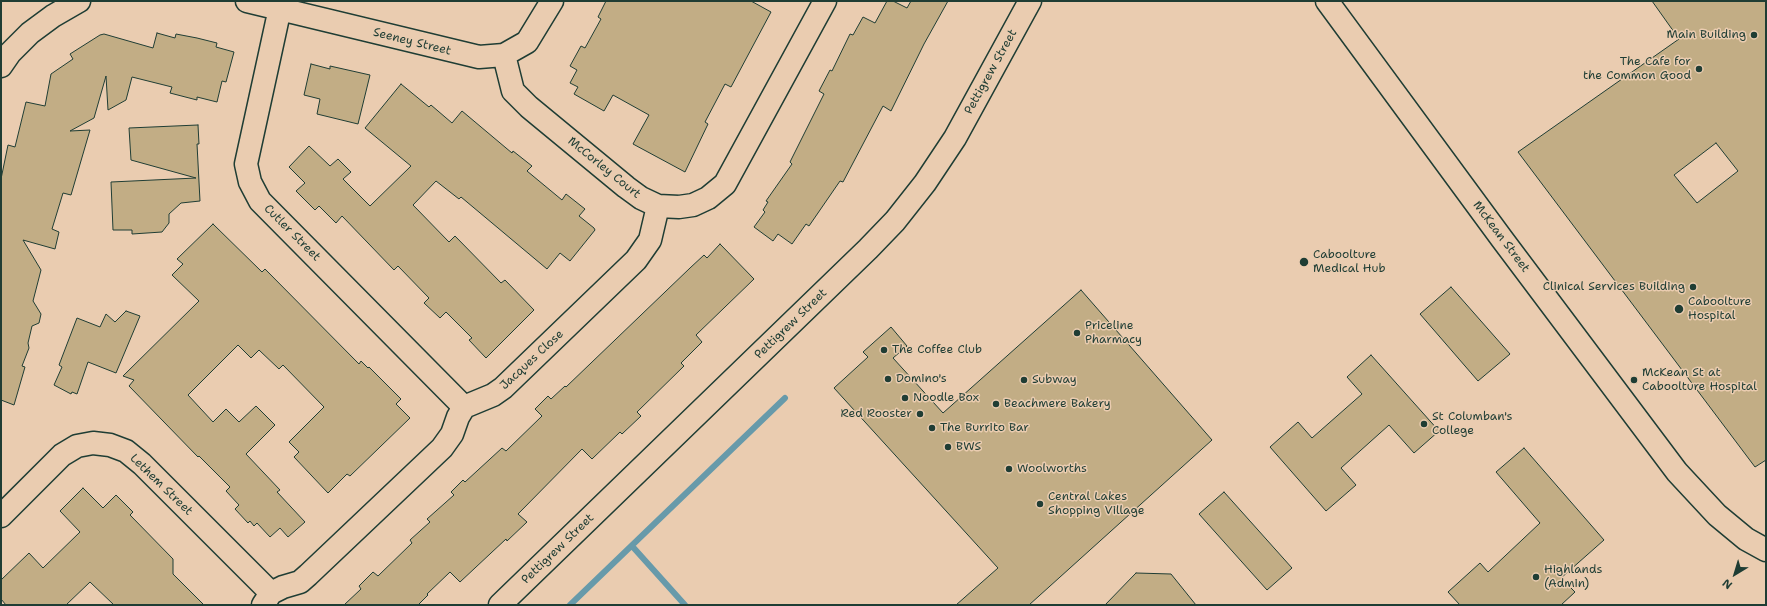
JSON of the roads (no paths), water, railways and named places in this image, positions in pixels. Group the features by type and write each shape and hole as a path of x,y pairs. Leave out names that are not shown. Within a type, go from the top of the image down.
{"street":[{"path":"1,66 30,33 52,16 79,1"},
{"name":"Seeney Street","path":"247,1 457,53 479,57 504,55 527,42 538,28 552,1"},
{"name":"McCorley Court","path":"504,55 513,91 626,187 641,198 658,206 679,207 692,205 708,198 726,184 825,1"},
{"name":"Pettigrew Street","path":"500,605 857,260 895,221 925,183 954,138 1030,1"},
{"name":"McKean Street","path":"1326,1 1677,472 1717,514 1746,538 1766,550"},
{"name":"Cutler Street","path":"280,8 246,164 250,182 260,201 464,407"},
{"name":"Jacques Close","path":"464,407 493,395 503,388 636,260 650,240 658,206"},
{"path":"267,599 283,587 300,582 442,448 452,434 464,407"},
{"name":"Lethem Street","path":"1,516 62,455 77,446 93,443 110,445 126,452 142,464 267,599"}],"waterway":[{"path":"570,605 785,398"},
{"path":"632,546 685,605"}],"place":[{"name":"Main Building","path":"1754,35"},
{"name":"The Cafe for the Common Good","path":"1699,69"},
{"name":"Caboolture Medical Hub","path":"1304,262"},
{"name":"Clinical Services Building","path":"1693,287"},
{"name":"Caboolture Hospital","path":"1679,309"},
{"name":"Priceline Pharmacy","path":"1077,333"},
{"name":"The Coffee Club","path":"884,350"},
{"name":"Domino's","path":"888,379"},
{"name":"Subway","path":"1024,380"},
{"name":"McKean St at Caboolture Hospital","path":"1634,380"},
{"name":"Noodle Box","path":"905,398"},
{"name":"Beachmere Bakery","path":"996,404"},
{"name":"Red Rooster","path":"920,414"},
{"name":"St Columban's College","path":"1424,424"},
{"name":"The Burrito Bar","path":"932,428"},
{"name":"BWS","path":"948,447"},
{"name":"Woolworths","path":"1009,469"},
{"name":"Central Lakes Shopping Village","path":"1040,504"},
{"name":"Highlands (Admin)","path":"1536,577"}]}
